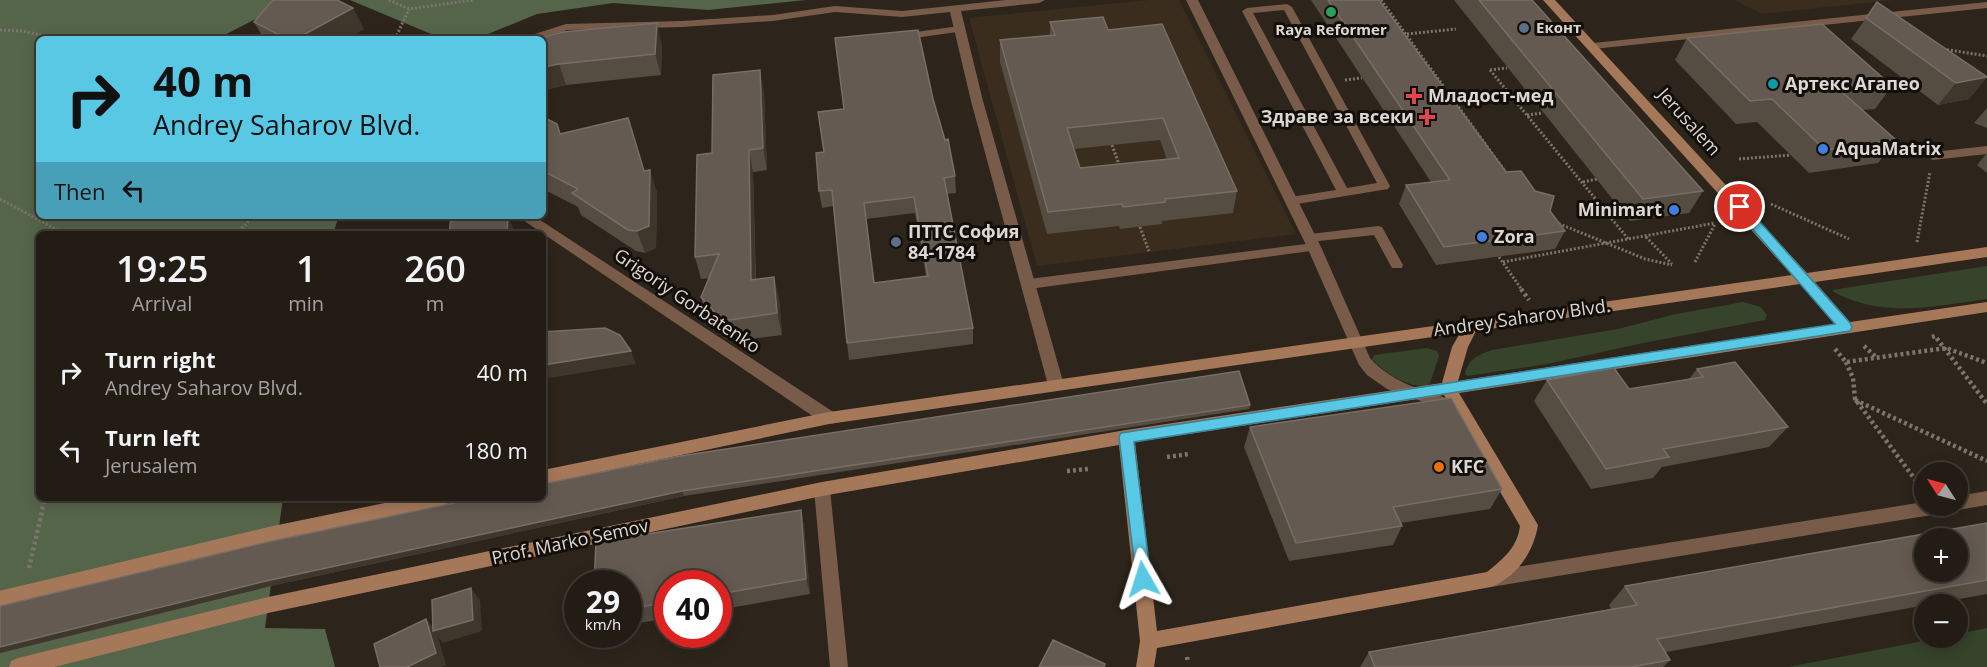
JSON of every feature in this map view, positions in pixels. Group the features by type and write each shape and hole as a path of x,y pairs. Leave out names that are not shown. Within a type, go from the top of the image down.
{"main road":[{"name":"Jerusalem","path":"1549,0 1804,279 1845,327"},
{"name":"Andrey Saharov Blvd.","path":"1056,385 1987,252"},
{"path":"1145,667 1149,641 1126,437 1987,307"},
{"path":"1149,641 1491,579 1521,555 1528,540 1529,525 1448,389 1460,347 1472,325"},
{"path":"546,476 828,418 1056,385"},
{"name":"Prof. Marko Semov","path":"18,667 268,605 822,489 1126,437"},
{"path":"0,599 278,532 429,501"}],"street":[{"path":"535,36 566,27 682,24 773,18 835,9 902,14 1039,0"},
{"path":"1192,0 1292,201 1364,361 1377,375 1390,384 1460,409"},
{"path":"1593,46 1987,5"},
{"path":"955,9 1056,385"},
{"path":"1933,156 1987,150"},
{"name":"Grigoriy Gorbatenko","path":"529,219 828,418"},
{"path":"1968,501 1987,498"},
{"path":"1491,579 1914,511"}],"lane":[{"path":"1292,201 1344,193 1384,186 1287,7 1247,11 1344,193"},
{"path":"891,38 960,29"},
{"path":"1029,284 1312,243 1378,230 1397,265"},
{"path":"822,489 839,667"}],"path":[{"path":"389,0 409,9 474,0"},
{"path":"1381,0 1513,182"},
{"path":"396,36 409,9"},
{"path":"1406,34 1456,28"},
{"path":"0,30 42,36"},
{"path":"1940,49 1987,56"},
{"path":"1507,68 1490,70 1629,240"},
{"path":"1422,71 1432,70"},
{"path":"1527,115 1543,112"},
{"path":"1112,145 1123,175"},
{"path":"1739,159 1791,155"},
{"path":"1917,242 1933,156"},
{"path":"1583,182 1597,179"},
{"path":"0,199 36,218"},
{"path":"1771,204 1849,239"},
{"path":"37,219 59,231"},
{"path":"239,231 251,219"},
{"path":"1549,219 1645,259 1672,265 1646,236"},
{"path":"1503,262 1715,223 1695,262"},
{"path":"1140,227 1143,236"},
{"path":"1556,242 1566,252"},
{"path":"1499,257 1530,301"},
{"path":"1935,336 1987,405"},
{"path":"1858,347 1866,346 1876,357"},
{"path":"1846,362 1946,348 1987,363"},
{"path":"1835,349 1846,362 1853,378 1855,399 1914,479"},
{"path":"1855,399 1987,461"},
{"path":"1167,458 1189,454"},
{"path":"1067,471 1088,469"},
{"path":"29,568 44,501"}],"shaded area":[{"path":"1149,0 1179,0 1296,234 1037,266 969,18"},
{"path":"1734,0 1894,0 1762,14"}],"green space":[{"path":"0,0 292,0 223,36 36,36 36,219 338,219 334,231 36,231 36,501 283,501 265,628 325,629 335,667 0,667"},
{"path":"350,0 806,0 708,10 613,3 537,14 483,36 436,36"},
{"path":"1987,266 1987,299 1920,308 1903,308 1869,305 1839,295 1832,290"},
{"path":"1743,302 1761,307 1767,315 1765,320 1547,364 1467,376 1465,374 1472,361 1479,355 1492,350 1618,329 1676,314"},
{"path":"1427,348 1437,351 1439,356 1429,386 1413,385 1398,379 1372,359 1374,355"},
{"path":"1987,628 1987,667 1788,667 1914,643 1914,648 1968,648 1968,632"}],"building":[{"path":"273,0 337,0 353,8 302,36 281,36 254,22"},
{"path":"1328,0 1379,0 1506,172 1521,171 1535,191 1554,196 1550,211 1565,231 1444,247 1406,185 1450,180"},
{"path":"1479,0 1532,0 1703,191 1643,199"},
{"path":"1877,2 1987,77 1956,83 1866,18"},
{"path":"1103,17 1108,30 1162,24 1237,191 1165,199 1165,202 1123,207 1122,204 1048,212 1000,40 1055,35 1050,22","holes":["1163,118 1179,158 1080,168 1067,128"]},
{"path":"657,23 655,54 546,66 546,37 563,32"},
{"path":"1822,24 1892,86 1841,91 1896,140 1825,150 1772,99 1750,101 1687,38"},
{"path":"918,30 933,99 945,140 948,139 955,176 944,178 973,328 847,343 832,190 819,191 816,153 824,152 818,112 844,109 835,38","holes":["914,197 928,276 874,283 864,203"]},
{"path":"760,70 763,148 749,150 751,280 774,277 777,313 730,320 718,316 701,297 719,254 695,257 697,155 712,153 713,75"},
{"path":"546,118 557,124 560,134 628,118 644,171 650,170 649,226 637,231 628,230 572,193 578,189 546,173"},
{"path":"451,219 508,219 507,231 449,231"},
{"path":"605,328 620,335 631,351 546,365 546,332"},
{"path":"1735,362 1788,427 1663,449 1669,457 1606,469 1547,380 1614,368 1629,389 1703,377 1697,369"},
{"path":"1239,371 1250,405 682,491 266,581 0,647 0,606 272,541 464,501 546,501 546,483 680,456"},
{"path":"1451,398 1502,489 1393,507 1402,526 1296,543 1250,427"},
{"path":"801,510 806,579 732,592 732,570 654,570 654,604 642,607 642,570 595,570 596,542"},
{"path":"1987,523 1987,580 1657,639 1670,660 1631,667 1375,667 1369,652 1637,605 1625,586 1914,536 1914,582 1968,582 1968,528 1958,528"},
{"path":"471,588 473,620 433,631 432,600"},
{"path":"426,619 436,653 407,667 380,667 374,644"},
{"path":"1053,640 1105,664 1104,667 1039,667"}],"place":[{"name":"Raya Reformer","path":"1331,12"},
{"name":"Еконт","path":"1524,28"},
{"name":"Артекс Агапео","path":"1773,84"},
{"name":"Младост-мед","path":"1414,96"},
{"name":"Здраве за всеки","path":"1427,117"},
{"name":"AquaMatrix","path":"1823,149"},
{"name":"Minimart","path":"1674,210"},
{"name":"Zora","path":"1482,237"},
{"name":"ПТТС София 84-1784","path":"896,242"},
{"name":"KFC","path":"1439,467"}],"route":[{"path":"1143,579 1131,463 1126,437 1845,327 1740,207"}]}
